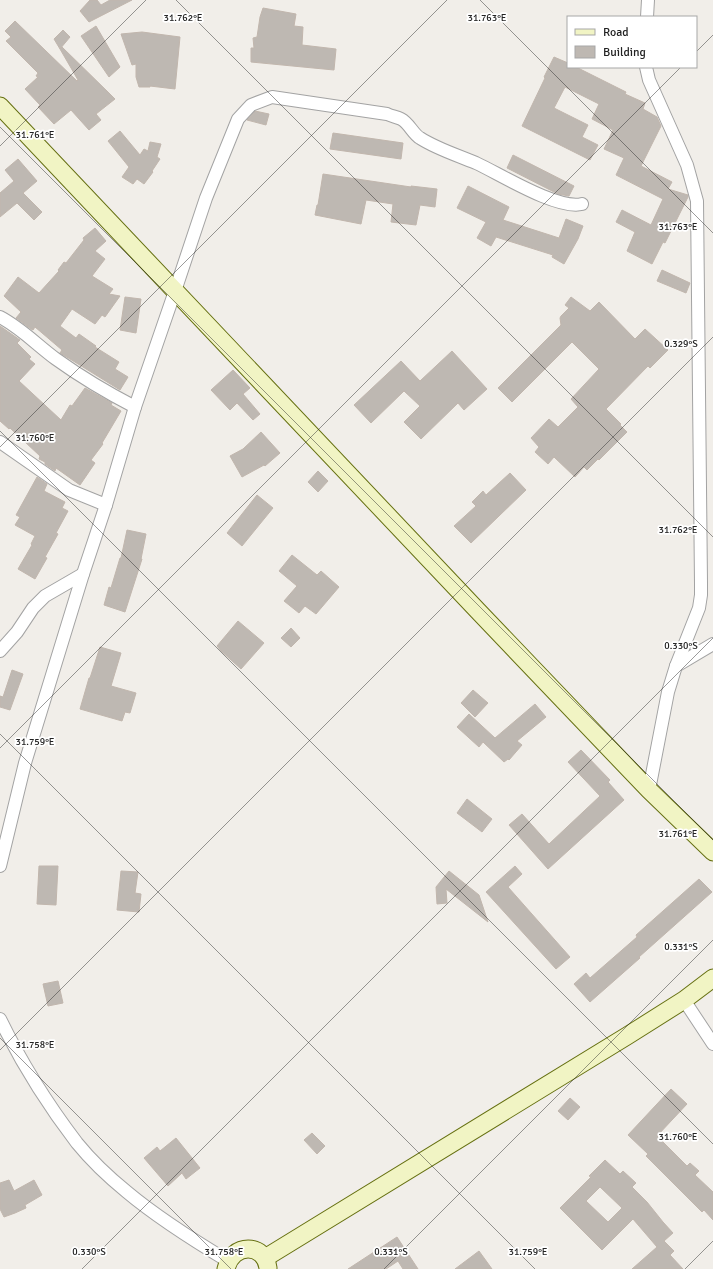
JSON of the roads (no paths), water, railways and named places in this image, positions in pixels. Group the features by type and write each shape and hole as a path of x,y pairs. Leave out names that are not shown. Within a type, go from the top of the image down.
{"street":[{"path":"647,16 648,0"},
{"path":"646,68 649,80 688,165 697,201 701,595 699,608 676,666 668,692 649,790"},
{"path":"0,866 25,763 83,574 106,505 135,407 206,198 238,119 251,105 272,97 387,114 402,119 418,137 428,143 476,163 548,199 568,204 582,204"},
{"path":"0,106 649,790 713,852"},
{"path":"0,317 20,330 57,360 114,397 135,407"},
{"path":"0,442 69,490 106,505"},
{"path":"0,651 17,632 33,608 45,596 83,574"},
{"path":"676,666 713,644"},
{"path":"0,1019 21,1058 54,1110 78,1144 126,1191 140,1203 227,1265 233,1254 241,1250 250,1249 258,1252 266,1264 684,1000 713,978"},
{"path":"684,1000 713,1044"}]}
